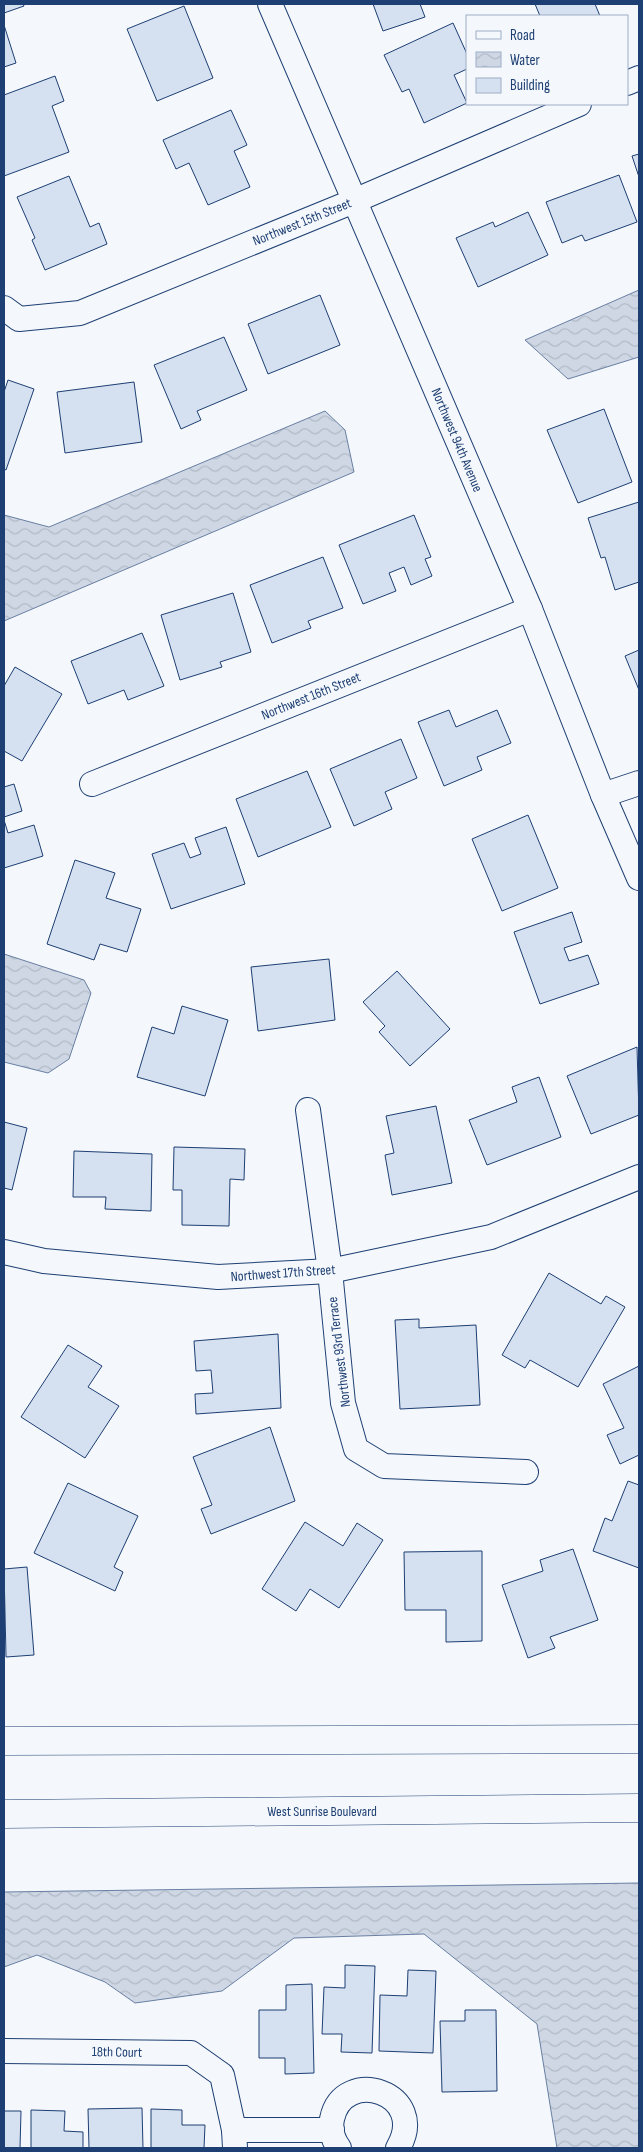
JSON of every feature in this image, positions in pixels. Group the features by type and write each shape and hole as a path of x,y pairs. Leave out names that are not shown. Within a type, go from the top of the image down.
{"highway":[{"path":"4,1741 639,1739"},
{"name":"West Sunrise Boulevard","path":"4,1814 639,1808"}],"street":[{"name":"Northwest 94th Avenue","path":"270,4 530,608 603,795 639,878"},
{"name":"Northwest 15th Street","path":"11,313 80,313 354,201 577,105"},
{"name":"Northwest 16th Street","path":"92,784 530,608"},
{"path":"603,795 639,782"},
{"name":"Northwest 93rd Terrace","path":"308,1110 330,1271 343,1403 356,1449 384,1466 526,1472"},
{"name":"Northwest 17th Street","path":"4,1252 44,1261 218,1277 330,1271 491,1236 639,1177"},
{"name":"18th Court","path":"4,2051 191,2052 222,2075 234,2139"},
{"path":"234,2139 335,2139 333,2113 340,2103 349,2094 375,2089 397,2102 403,2113 406,2126 404,2139 398,2148"}],"water":[{"path":"639,290 639,357 568,379 525,340"},
{"path":"325,411 345,430 354,472 4,621 4,515 49,527"},
{"path":"4,954 84,980 91,993 69,1059 48,1073 4,1062"},
{"path":"639,1883 639,2148 557,2148 537,2024 424,1934 294,1938 222,1991 135,2003 105,1982 37,1955 4,1967 4,1892"}],"building":[{"path":"4,4 23,4 24,6 4,13"},
{"path":"373,4 420,4 425,17 383,31"},
{"path":"535,4 595,4 600,15 540,15"},
{"path":"184,6 213,78 157,101 127,29"},
{"path":"453,23 466,52 466,69 454,75 466,103 424,123 409,89 402,92 384,55"},
{"path":"4,25 16,63 4,67"},
{"path":"55,76 64,101 52,106 69,152 4,176 4,95"},
{"path":"231,110 247,145 234,151 250,187 208,205 189,163 176,169 163,140"},
{"path":"639,154 639,177 632,156"},
{"path":"619,175 637,222 585,241 582,235 562,243 546,202"},
{"path":"69,176 90,227 99,223 107,244 45,270 32,240 35,238 17,197"},
{"path":"528,212 548,255 478,287 456,238 493,222 495,227"},
{"path":"320,295 340,345 268,374 248,324"},
{"path":"224,337 247,390 197,411 201,420 181,429 154,365"},
{"path":"8,380 34,389 6,470 4,469 4,392"},
{"path":"134,382 142,442 65,453 57,392"},
{"path":"604,409 632,482 578,503 547,430"},
{"path":"639,502 639,582 615,590 605,557 601,558 588,518"},
{"path":"414,515 431,557 425,559 432,576 411,585 404,567 389,573 396,591 363,604 339,545"},
{"path":"323,557 343,608 308,621 311,628 272,643 250,585"},
{"path":"233,593 251,652 220,662 222,667 180,680 161,615"},
{"path":"142,633 164,686 128,700 124,690 88,704 71,661"},
{"path":"639,650 639,690 625,656"},
{"path":"15,667 62,694 22,761 4,751 4,686"},
{"path":"449,710 456,727 497,710 511,743 477,757 482,770 444,786 418,722"},
{"path":"401,739 417,778 385,792 392,809 354,826 330,769"},
{"path":"307,771 331,827 258,857 236,799"},
{"path":"14,784 22,811 4,817 4,787"},
{"path":"528,815 558,888 502,911 472,839"},
{"path":"4,820 8,833 34,825 43,856 4,868"},
{"path":"226,827 245,884 171,909 152,854 184,843 190,858 201,854 195,838"},
{"path":"75,860 115,873 106,898 141,909 127,952 100,944 94,960 47,944"},
{"path":"572,912 582,942 564,948 569,961 588,955 599,984 540,1004 514,932"},
{"path":"329,959 335,1020 258,1031 251,967"},
{"path":"397,971 450,1029 410,1066 379,1032 385,1026 363,1002"},
{"path":"182,1006 228,1020 205,1096 137,1077 152,1027 174,1034"},
{"path":"637,1047 639,1115 591,1134 567,1076"},
{"path":"539,1077 561,1137 487,1165 469,1120 517,1102 512,1087"},
{"path":"436,1106 452,1183 392,1195 385,1155 394,1153 386,1116"},
{"path":"4,1122 27,1128 12,1190 4,1188"},
{"path":"174,1147 245,1149 244,1180 230,1179 229,1226 182,1225 182,1190 173,1190"},
{"path":"74,1151 152,1154 151,1211 105,1209 106,1197 73,1197"},
{"path":"549,1273 601,1304 606,1296 625,1307 578,1387 530,1360 525,1368 502,1355"},
{"path":"419,1319 419,1328 476,1325 480,1405 400,1409 395,1320"},
{"path":"278,1334 281,1408 196,1414 195,1394 213,1393 211,1370 196,1371 194,1341"},
{"path":"68,1345 102,1366 88,1387 119,1406 85,1458 21,1417"},
{"path":"639,1366 639,1455 620,1464 607,1435 624,1428 603,1384"},
{"path":"270,1427 295,1501 211,1534 201,1509 212,1505 193,1457"},
{"path":"628,1481 639,1485 639,1568 593,1551 605,1518 612,1521"},
{"path":"68,1483 138,1516 114,1567 123,1572 115,1591 34,1553"},
{"path":"305,1522 343,1546 357,1523 383,1540 339,1608 310,1589 296,1611 262,1589"},
{"path":"573,1549 598,1620 550,1637 555,1648 528,1658 502,1585 543,1571 540,1560"},
{"path":"482,1551 482,1641 446,1642 446,1610 405,1610 404,1552"},
{"path":"27,1567 34,1655 6,1657 4,1569"},
{"path":"345,1965 375,1966 372,2053 341,2052 342,2034 322,2034 324,1987 345,1988"},
{"path":"408,1970 436,1971 433,2053 379,2051 380,1995 407,1996"},
{"path":"312,1984 314,2073 285,2074 285,2058 259,2058 259,2010 286,2010 286,1985"},
{"path":"465,2010 496,2010 497,2091 442,2092 440,2021 465,2021"},
{"path":"142,2108 143,2148 89,2148 88,2109"},
{"path":"151,2109 182,2110 182,2125 205,2125 204,2148 151,2148"},
{"path":"31,2110 65,2111 64,2131 83,2132 83,2148 31,2148"},
{"path":"4,2111 21,2111 20,2148 4,2148"}]}
